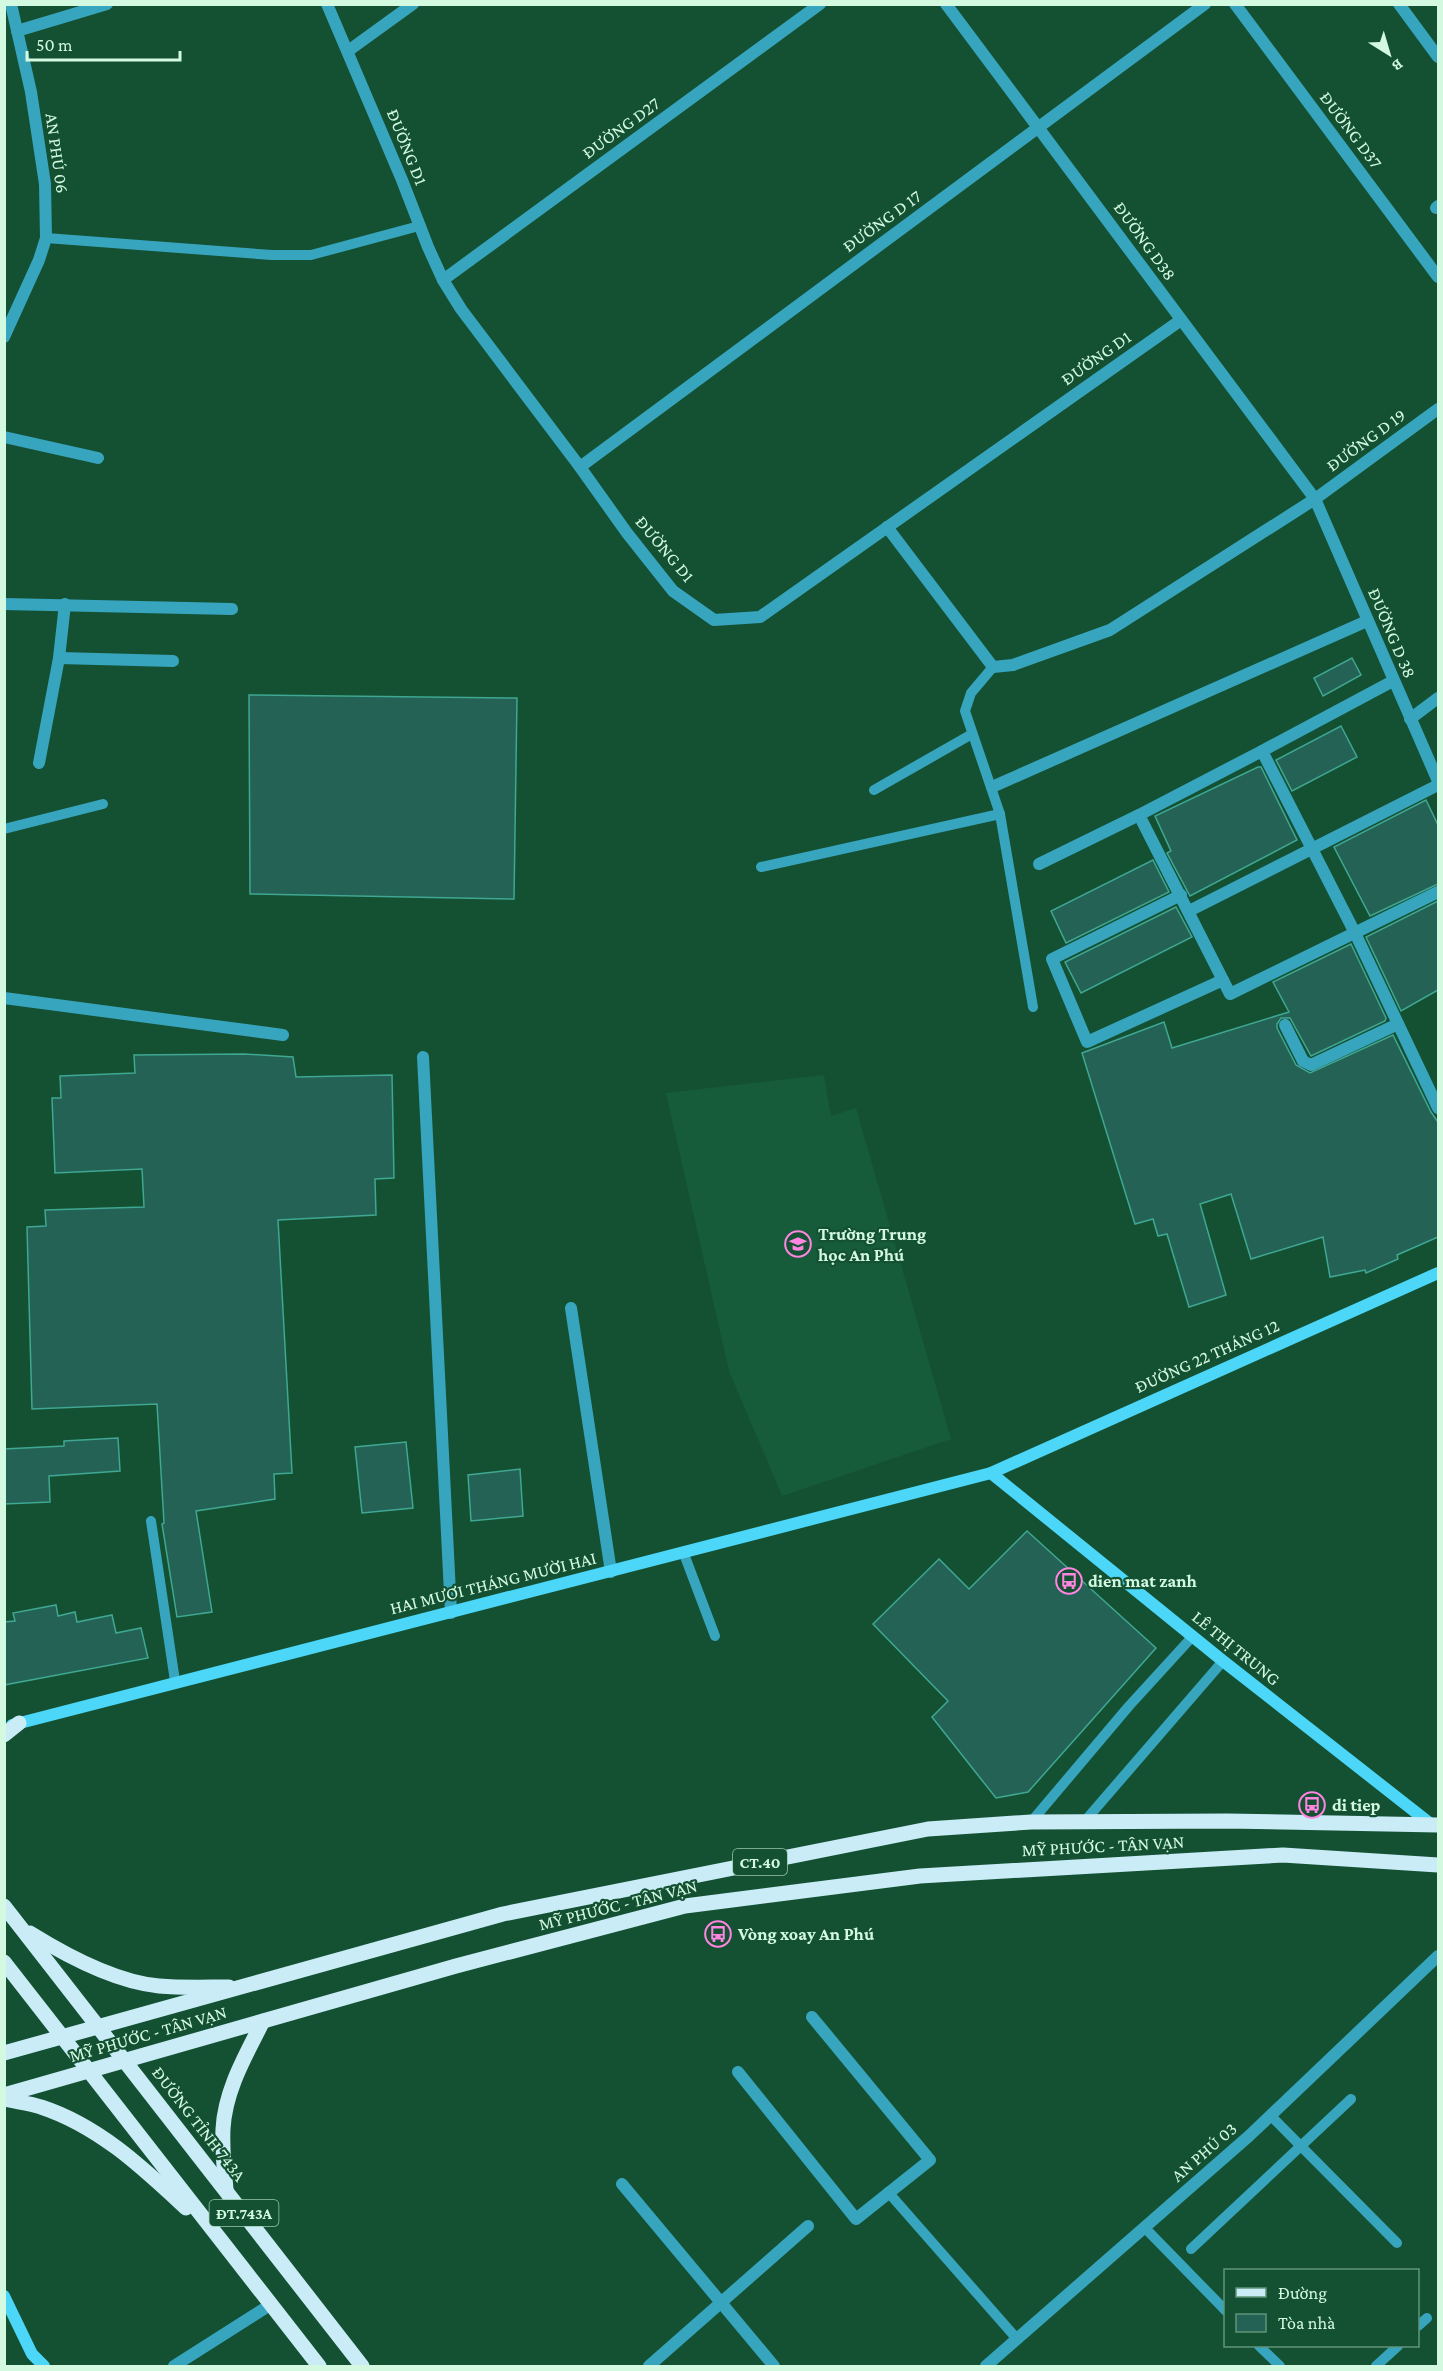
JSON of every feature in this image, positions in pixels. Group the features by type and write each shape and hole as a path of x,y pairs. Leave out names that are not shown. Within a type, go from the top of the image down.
{"main road":[{"name":"ĐƯỜNG 22 THÁNG 12","path":"991,1473 1438,1273"},
{"name":"HAI MƯƠI THÁNG MƯỜI HAI","path":"9,1723 684,1554 991,1473"},
{"name":"LÊ THỊ TRUNG","path":"991,1473 1223,1661 1436,1827"},
{"path":"4,1735 9,1723"},
{"name":"MỸ PHƯỚC - TÂN VẠN","path":"4,2053 503,1914 928,1829 1031,1822 1227,1821 1436,1827"},
{"name":"MỸ PHƯỚC - TÂN VẠN","path":"4,2097 125,2060 456,1966 685,1906 920,1876 1271,1856 1438,1865"},
{"name":"ĐƯỜNG TỈNH 743A","path":"4,1906 362,2367"},
{"path":"21,1928 98,1970 158,1986 247,1987"},
{"name":"ĐT.743A","path":"4,1962 319,2367"},
{"path":"226,2189 223,2126 239,2068 263,2021"},
{"path":"4,2097 48,2110 83,2125 110,2142 161,2185 220,2240"},
{"path":"4,2296 32,2354 44,2367"}],"street":[{"name":"AN PHÚ 06","path":"4,337 39,260 46,238 45,184 31,92 11,4"},
{"path":"17,31 107,4"},
{"name":"ĐƯỜNG D1","path":"327,4 402,180 419,226 443,280 461,309 580,466 627,533 673,591 714,620 760,617 1181,320"},
{"path":"348,51 413,4"},
{"name":"ĐƯỜNG D27","path":"443,280 820,4"},
{"name":"ĐƯỜNG D38","path":"946,4 1315,499"},
{"name":"ĐƯỜNG D 17","path":"580,466 1205,4"},
{"name":"ĐƯỜNG D37","path":"1235,4 1438,277"},
{"path":"1400,4 1438,57"},
{"name":"ĐƯỜNG D 19","path":"993,667 1013,665 1110,630 1315,499 1438,410"},
{"path":"4,437 98,458"},
{"name":"ĐƯỜNG D 38","path":"1315,499 1438,783"},
{"path":"887,527 993,667"},
{"path":"4,604 232,609"},
{"path":"39,763 59,658 65,604"},
{"path":"992,787 1367,621"},
{"path":"59,658 173,662"},
{"path":"1039,864 1139,815 1393,681"},
{"path":"1410,719 1438,698"},
{"path":"1262,751 1354,933 1438,1108"},
{"path":"1189,911 1438,783"},
{"path":"1139,815 1230,994 1438,892"},
{"path":"1181,895 1052,959 1087,1042 1223,980"},
{"path":"4,998 283,1035"},
{"path":"1285,1025 1303,1060 1306,1064 1311,1065 1398,1024"},
{"path":"423,1057 451,1613"},
{"path":"571,1308 611,1572"},
{"name":"AN PHÚ 03","path":"986,2367 1271,2116 1438,1956"},
{"path":"738,2072 856,2219 930,2160 812,2017"},
{"path":"622,2184 774,2367"},
{"path":"649,2367 808,2226"},
{"path":"174,2367 270,2305"}],"lane":[{"path":"46,238 272,255 311,255 419,226"},
{"path":"993,667 971,693 965,711 1000,814 1034,1007"},
{"path":"874,790 972,734"},
{"path":"4,829 103,804"},
{"path":"761,867 1000,814"},
{"path":"151,1521 175,1682"},
{"path":"684,1554 715,1636"},
{"path":"1031,1822 1193,1636"},
{"path":"1084,1822 1223,1661"},
{"path":"1191,2249 1351,2099"},
{"path":"1271,2116 1397,2242"},
{"path":"888,2192 1017,2339"},
{"path":"1145,2228 1224,2309"},
{"path":"1419,2325 1427,2318"},
{"path":"1260,2347 1280,2367"},
{"path":"1376,2367 1397,2347"}],"shaded area":[{"name":"Trường Trung học An Phú","path":"824,1075 831,1116 856,1108 951,1439 782,1496 729,1371 666,1093"}],"building":[{"path":"1352,658 1361,675 1323,696 1314,678"},
{"path":"249,695 517,698 514,899 250,894"},
{"path":"1341,726 1357,757 1292,791 1276,760"},
{"path":"1261,767 1297,840 1190,896 1167,853 1171,851 1155,816"},
{"path":"1426,800 1438,825 1438,884 1370,916 1334,847"},
{"path":"1153,860 1169,892 1066,943 1051,911"},
{"path":"1438,901 1438,990 1401,1011 1366,937"},
{"path":"1176,907 1192,937 1081,993 1065,962"},
{"path":"1351,944 1386,1018 1385,1021 1311,1056 1290,1018 1281,1018 1277,1028 1296,1065 1310,1073 1393,1035 1438,1122 1438,1237 1397,1255 1398,1259 1366,1273 1365,1270 1330,1277 1323,1237 1251,1259 1231,1194 1200,1204 1226,1295 1189,1307 1167,1234 1158,1236 1153,1219 1135,1224 1082,1053 1164,1022 1172,1048 1289,1012 1273,982"},
{"path":"244,1054 293,1057 296,1077 392,1075 394,1178 375,1179 376,1215 278,1220 292,1473 274,1474 275,1499 196,1511 212,1612 177,1617 162,1524 164,1523 157,1404 32,1409 27,1227 46,1226 45,1210 144,1207 142,1169 55,1173 52,1098 61,1098 60,1076 135,1073 134,1055"},
{"path":"118,1438 120,1471 49,1476 50,1502 4,1504 4,1449 64,1446 64,1441"},
{"path":"406,1442 413,1508 362,1513 355,1447"},
{"path":"520,1469 523,1516 471,1521 468,1475"},
{"path":"1027,1531 1156,1648 1028,1792 996,1798 932,1717 948,1701 873,1624 939,1559 969,1589"},
{"path":"56,1605 58,1616 75,1612 77,1622 112,1615 116,1633 141,1628 148,1658 4,1685 4,1622 15,1621 13,1613"}],"place":[{"name":"Trường Trung học An Phú","path":"798,1244"},
{"name":"dien mat zanh","path":"1069,1581"},
{"name":"di tiep","path":"1312,1805"},
{"name":"Vòng xoay An Phú","path":"718,1934"}]}
